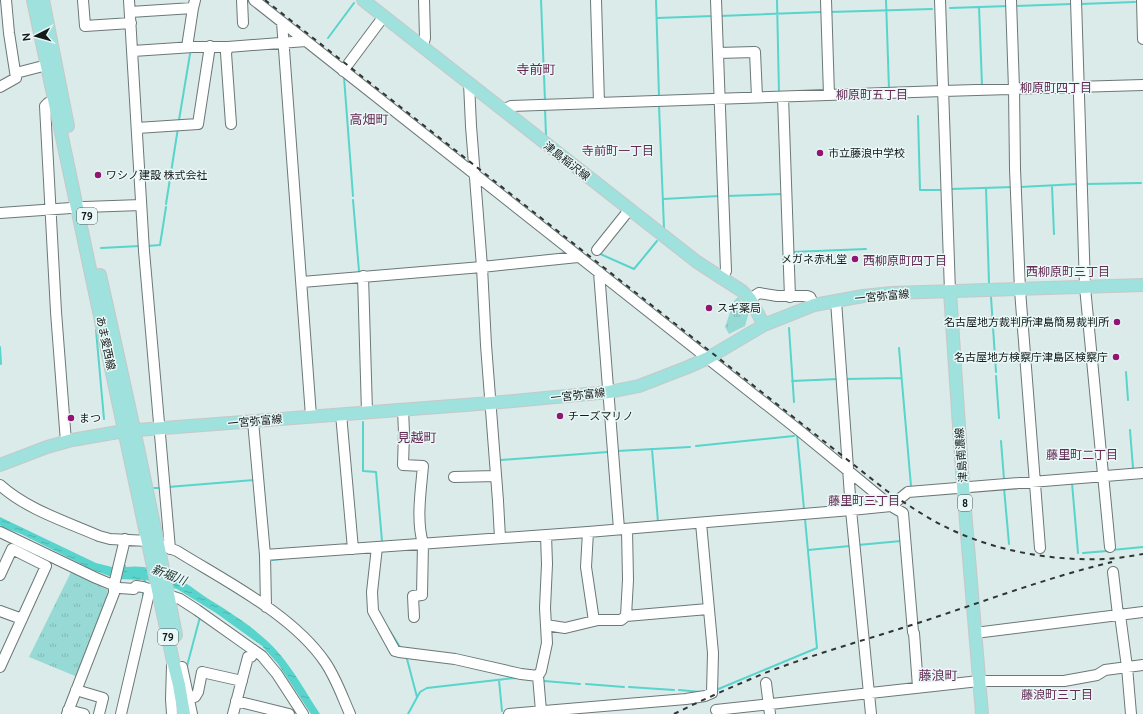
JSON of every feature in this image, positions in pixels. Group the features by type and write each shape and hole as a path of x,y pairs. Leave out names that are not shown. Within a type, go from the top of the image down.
{"main road":[{"name":"あま愛西線","path":"33,0 54,101 81,208 130,431 159,569 160,591 177,664 184,714"},
{"name":"あま愛西線","path":"43,0 81,208"},
{"name":"津島稲沢線","path":"363,0 629,210 697,262 742,291 750,299 764,325"},
{"name":"一宮弥富線","path":"0,465 47,447 66,442 130,431 491,403 608,392 639,386 663,378 708,358 764,325 814,305 864,296 1143,285"},
{"name":"津島南濃線","path":"950,292 963,486 982,714"}],"street":[{"path":"0,87 16,78 9,33 6,0"},
{"path":"83,0 85,26 131,23"},
{"path":"129,0 141,206 170,549"},
{"path":"242,0 243,23"},
{"path":"254,0 849,470 891,506 903,513 918,687"},
{"path":"423,46 425,38 424,0"},
{"path":"596,0 599,103"},
{"path":"716,0 726,271 722,279"},
{"path":"826,0 829,95"},
{"path":"940,0 950,292"},
{"path":"1011,0 1015,169 1020,290 1040,548"},
{"path":"1076,0 1085,287 1110,547"},
{"path":"1142,0 1143,40"},
{"path":"130,12 194,4 187,47"},
{"path":"343,71 384,16"},
{"path":"282,22 311,416"},
{"path":"132,51 210,46 228,48 306,41"},
{"path":"137,128 198,124 210,46"},
{"path":"228,48 226,54 231,124"},
{"path":"718,54 755,52 757,98"},
{"path":"16,73 47,65"},
{"path":"469,83 500,538"},
{"path":"503,110 512,106 943,90 1143,85"},
{"path":"783,97 790,297"},
{"path":"54,101 44,106 56,312 66,442"},
{"path":"0,213 141,206"},
{"path":"596,250 629,210"},
{"path":"302,282 482,267 578,257"},
{"path":"599,272 608,392 628,580 626,616"},
{"path":"363,276 367,412"},
{"path":"750,299 759,294 810,297 814,305"},
{"path":"836,301 852,510 871,714"},
{"path":"402,409 404,433 403,465 423,466 420,518 423,543 422,595 414,596 414,617"},
{"path":"341,414 354,549"},
{"path":"254,421 265,555 266,607"},
{"path":"265,555 588,532 852,510 891,506 908,492 963,486 1143,473"},
{"path":"454,477 496,476"},
{"path":"0,485 13,495 32,506 99,536 110,539 153,542 170,549 266,607 303,636 324,661 336,680 350,714"},
{"path":"508,714 686,699 705,696 712,693 713,653 701,523"},
{"path":"0,532 78,570 120,588 134,589 136,586 160,591 180,599 262,656 277,674 303,714"},
{"path":"588,532 586,567 594,621"},
{"path":"543,712 538,676 541,671 547,643 545,608 547,564 546,535"},
{"path":"84,714 67,712 114,593 114,585 125,539"},
{"path":"377,547 372,592 373,611 395,650 399,652 455,659 521,674 538,676"},
{"path":"0,575 12,548 46,566 0,667"},
{"path":"1113,572 1127,667 1131,714"},
{"path":"121,714 160,591"},
{"path":"546,625 565,628 598,620 621,620 626,616 708,609"},
{"path":"0,611 22,619"},
{"path":"975,633 1143,612"},
{"path":"233,714 248,657 251,657 254,651"},
{"path":"177,664 189,697 192,714"},
{"path":"172,714 171,684 177,664"},
{"path":"705,696 710,700 717,712 769,709 869,692 980,681 1064,681 1097,675 1105,670 1143,665"},
{"path":"189,697 195,697 198,692 202,672 242,681"},
{"path":"766,683 769,709"},
{"path":"76,690 103,698 99,714"},
{"path":"236,701 290,714 291,707 296,702"}],"green space":[{"path":"738,297 749,312 745,326 729,334 725,327 734,301"},
{"path":"71,572 108,590 102,613 80,678 29,657"}],"water":[{"name":"新堀川","path":"0,517 96,563 116,568 126,565 126,567 137,566 153,569 182,581 243,621 270,643 289,666 320,714 311,714 278,664 262,646 216,613 177,589 146,580 146,582 144,582 143,580 117,579 85,568 85,566 21,534 2,527 0,525"}],"waterway":[{"path":"541,0 545,101"},
{"path":"656,0 659,96"},
{"path":"777,0 779,93"},
{"path":"886,0 889,89"},
{"path":"1080,4 1135,2"},
{"path":"328,38 354,3"},
{"path":"1015,6 1072,4"},
{"path":"950,8 1009,6"},
{"path":"979,7 982,85"},
{"path":"830,12 932,9"},
{"path":"720,16 822,12"},
{"path":"657,18 713,16"},
{"path":"179,120 190,54"},
{"path":"344,77 353,196"},
{"path":"659,106 664,228"},
{"path":"545,108 546,136"},
{"path":"918,116 920,190 941,190"},
{"path":"166,204 178,128"},
{"path":"1086,184 1141,183"},
{"path":"1020,187 1078,184"},
{"path":"1052,186 1054,234"},
{"path":"952,189 1013,187"},
{"path":"986,188 989,283"},
{"path":"726,196 783,194"},
{"path":"663,199 719,196"},
{"path":"353,200 359,271"},
{"path":"147,246 160,245 166,207"},
{"path":"598,253 634,269 657,241"},
{"path":"101,248 140,246"},
{"path":"792,252 866,249"},
{"path":"991,297 996,372"},
{"path":"789,328 794,402"},
{"path":"96,330 104,419"},
{"path":"0,347 1,364"},
{"path":"899,348 911,486"},
{"path":"1126,372 1128,400"},
{"path":"996,376 999,418"},
{"path":"845,379 901,378"},
{"path":"792,381 838,379"},
{"path":"363,422 363,471 376,472 382,541"},
{"path":"1130,430 1133,468"},
{"path":"797,434 804,509"},
{"path":"696,446 794,436"},
{"path":"1001,441 1004,479"},
{"path":"617,451 690,447"},
{"path":"652,449 658,522"},
{"path":"501,460 608,452"},
{"path":"168,487 254,481"},
{"path":"1072,483 1078,553"},
{"path":"154,488 161,488"},
{"path":"1004,488 1009,544"},
{"path":"716,690 817,648 805,519"},
{"path":"858,545 901,541"},
{"path":"808,550 850,546"},
{"path":"1112,550 1143,547"},
{"path":"1083,553 1107,551"},
{"path":"272,560 282,559"},
{"path":"143,593 143,599"},
{"path":"187,666 200,617"},
{"path":"388,628 400,647"},
{"path":"407,659 417,697"},
{"path":"408,714 420,692 427,688 514,678 522,679"},
{"path":"499,680 502,711"},
{"path":"544,681 580,684"},
{"path":"586,684 624,687"},
{"path":"629,687 674,690"},
{"path":"679,690 701,692"}],"railway":[{"path":"265,0 887,491 914,509 941,525 961,534 978,541 1014,551 1069,559 1112,559 1143,554"},
{"path":"674,714 753,678 802,660 1037,583 1112,562"}],"place":[{"name":"市立藤浪中学校","path":"820,153"},
{"name":"ワシノ建設 株式会社","path":"98,175"},
{"name":"メガネ赤札堂","path":"855,259"},
{"name":"スギ薬局","path":"709,308"},
{"name":"名古屋地方裁判所津島簡易裁判所","path":"1117,322"},
{"name":"名古屋地方検察庁津島区検察庁","path":"1116,357"},
{"name":"チーズマリノ","path":"560,416"},
{"name":"まつ","path":"71,418"}],"district":[{"name":"寺前町","path":"536,69"},
{"name":"柳原町四丁目","path":"1056,88"},
{"name":"柳原町五丁目","path":"872,95"},
{"name":"高畑町","path":"369,119"},
{"name":"寺前町一丁目","path":"618,151"},
{"name":"西柳原町四丁目","path":"905,261"},
{"name":"西柳原町三丁目","path":"1068,272"},
{"name":"見越町","path":"417,437"},
{"name":"藤里町二丁目","path":"1082,455"},
{"name":"藤里町三丁目","path":"864,501"},
{"name":"藤浪町","path":"938,675"},
{"name":"藤浪町三丁目","path":"1057,695"}]}
